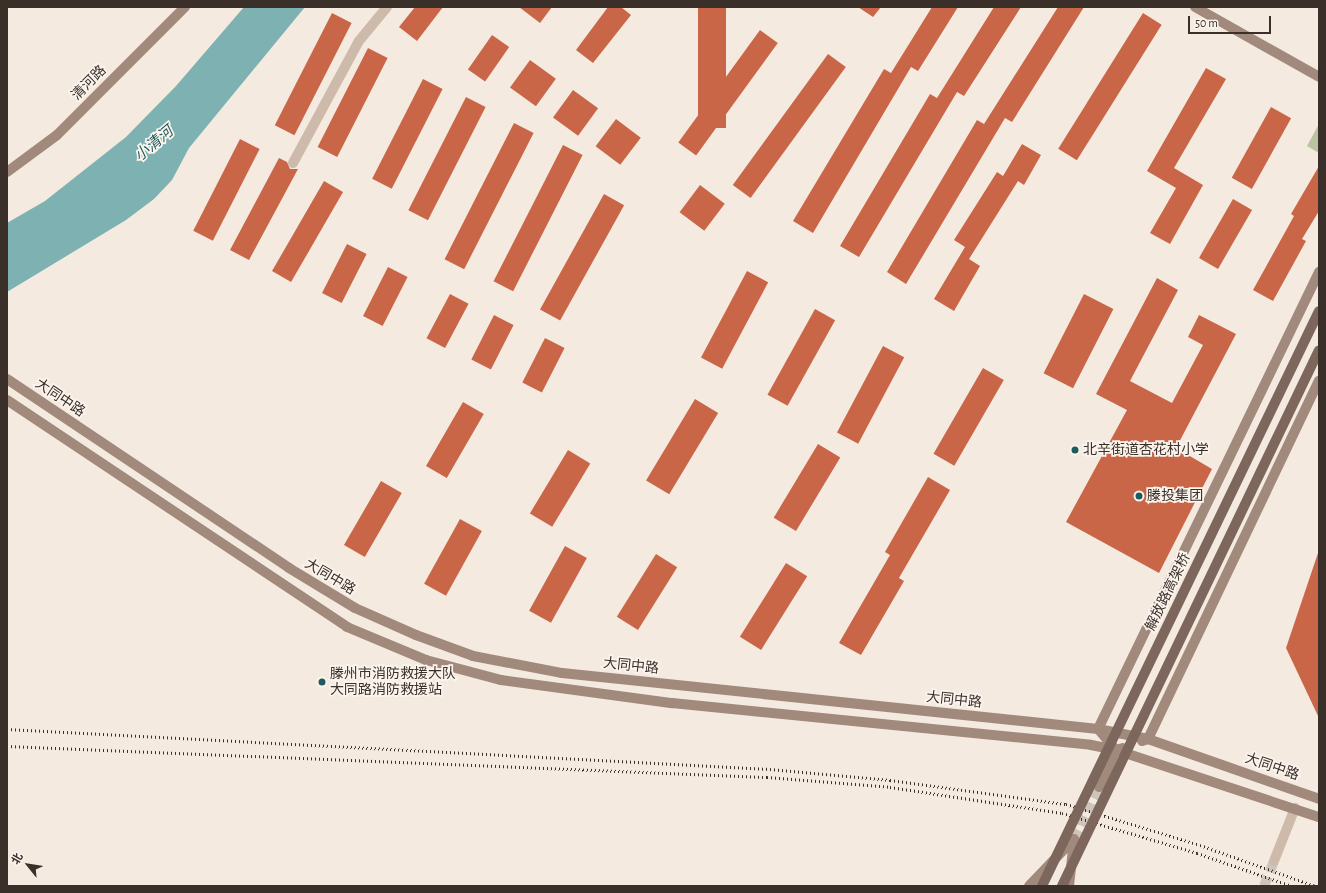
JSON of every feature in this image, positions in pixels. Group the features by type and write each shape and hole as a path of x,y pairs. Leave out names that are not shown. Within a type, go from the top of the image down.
{"main road":[{"name":"清河路","path":"7,172 57,135 185,7"},
{"path":"1195,7 1319,77"},
{"path":"1116,750 1098,729 1319,272"},
{"name":"解放路高架桥","path":"1042,886 1319,311"},
{"path":"1062,886 1319,350"},
{"name":"大同中路","path":"7,379 289,568 355,608 416,635 474,656 562,673 1098,729 1148,739 1319,799"},
{"path":"1099,787 1116,750 1148,739 1319,381"},
{"path":"7,400 348,627 426,660 501,680 672,703 1091,745 1116,750 1319,816"},
{"path":"1029,886 1074,839 1069,886"}],"street":[{"path":"293,163 359,41 387,7"},
{"path":"1274,861 1295,808"}],"green space":[{"path":"1319,124 1319,153 1307,146"}],"water":[{"name":"小清河","path":"244,7 305,7 189,148 172,180 154,199 126,220 7,292 7,223 45,201 126,137 176,86"}],"building":[{"path":"415,7 443,7 417,41 399,27"},
{"path":"519,7 552,7 540,23"},
{"path":"608,7 621,7 631,15 593,63 576,50"},
{"path":"698,7 726,7 726,128 698,128"},
{"path":"858,7 881,7 873,17"},
{"path":"932,7 958,7 918,71 911,67 813,233 793,221 884,69 891,73"},
{"path":"994,7 1021,7 964,96 957,92 859,257 840,246 930,94 937,98"},
{"path":"1058,7 1084,7 1012,122 1005,118 906,284 887,272 977,120 984,124"},
{"path":"332,13 352,23 294,135 275,125"},
{"path":"1143,13 1162,25 1077,160 1058,149"},
{"path":"760,30 778,43 696,155 678,142"},
{"path":"492,35 509,47 485,81 468,69"},
{"path":"368,48 388,58 337,157 318,147"},
{"path":"828,54 846,67 751,198 733,185"},
{"path":"530,60 556,79 536,106 510,88"},
{"path":"1206,68 1226,79 1174,168 1203,185 1170,244 1150,233 1176,188 1147,171"},
{"path":"423,79 443,89 392,189 372,179"},
{"path":"573,90 598,108 578,136 553,118"},
{"path":"466,97 486,107 428,220 408,210"},
{"path":"1271,107 1291,118 1252,189 1232,178"},
{"path":"616,119 641,138 620,165 596,146"},
{"path":"514,123 534,133 464,269 445,259"},
{"path":"240,139 260,149 213,241 193,231"},
{"path":"1022,144 1041,155 1024,185 1018,181 969,259 980,266 954,311 934,299 965,247 954,240 997,172 1003,176"},
{"path":"563,145 583,155 513,291 494,281"},
{"path":"279,158 287,162 290,169 298,169 249,260 230,250"},
{"path":"1319,166 1319,211 1302,239 1306,241 1273,301 1253,290 1294,216 1291,214"},
{"path":"324,181 343,192 291,282 272,271"},
{"path":"700,185 725,204 704,231 680,212"},
{"path":"604,194 624,205 560,321 540,309"},
{"path":"1233,199 1252,210 1218,269 1199,258"},
{"path":"347,244 367,254 342,303 322,293"},
{"path":"388,267 408,277 383,326 363,316"},
{"path":"747,271 768,282 722,369 701,358"},
{"path":"1157,278 1178,290 1130,381 1172,403 1203,345 1188,337 1199,315 1236,334 1176,448 1212,469 1159,573 1066,522 1127,410 1096,394"},
{"path":"450,294 469,304 445,348 427,338"},
{"path":"1084,294 1113,309 1073,388 1044,373"},
{"path":"815,309 835,320 788,406 767,395"},
{"path":"494,315 514,325 491,370 471,360"},
{"path":"545,338 565,348 542,393 522,383"},
{"path":"883,346 904,357 858,444 837,433"},
{"path":"983,368 1004,380 954,466 934,454"},
{"path":"695,399 718,413 669,494 646,480"},
{"path":"463,402 484,414 447,478 426,466"},
{"path":"818,444 840,457 796,531 774,518"},
{"path":"568,450 590,463 552,527 530,513"},
{"path":"928,477 950,490 899,578 904,581 861,655 839,643 890,555 885,552"},
{"path":"381,481 402,493 365,557 344,545"},
{"path":"460,519 482,531 446,596 424,584"},
{"path":"565,546 587,558 551,623 529,611"},
{"path":"1319,553 1319,718 1286,648"},
{"path":"656,554 677,567 638,630 617,617"},
{"path":"786,563 807,576 761,650 740,637"}],"tunnel":[{"path":"1074,839 1099,787"},
{"path":"1264,886 1274,861"}],"railway":[{"path":"7,729 770,769 890,780 1066,804 1200,845 1315,886"},
{"path":"7,746 767,777 890,787 1062,813 1197,853 1292,886"}],"place":[{"name":"北辛街道杏花村小学","path":"1075,450"},
{"name":"滕投集团","path":"1139,496"},
{"name":"滕州市消防救援大队 大同路消防救援站","path":"322,682"}]}
